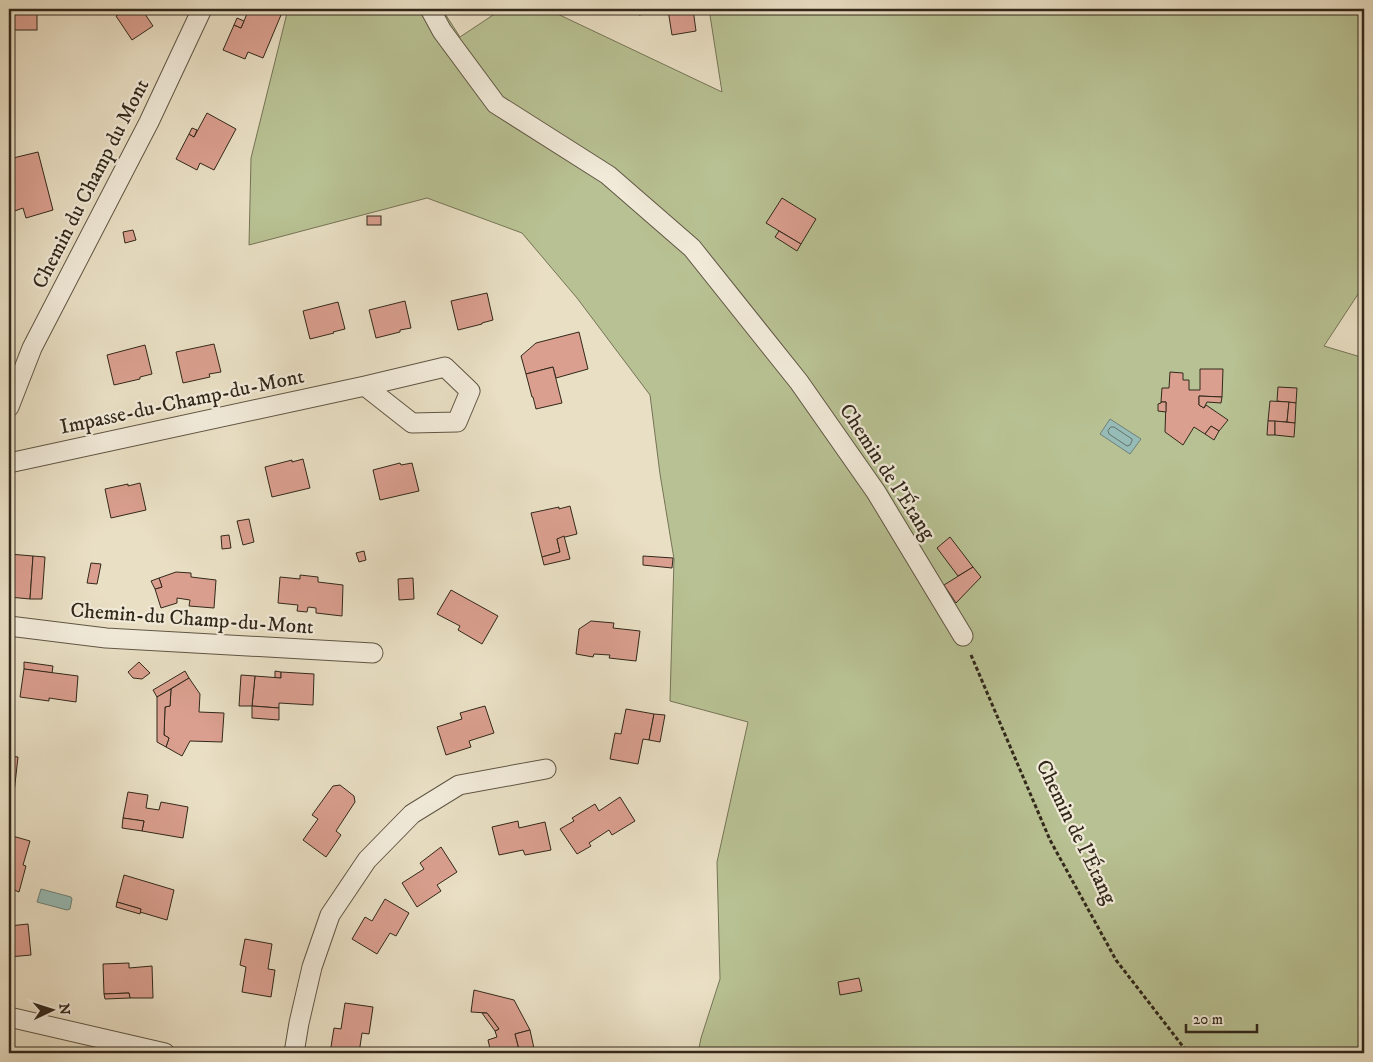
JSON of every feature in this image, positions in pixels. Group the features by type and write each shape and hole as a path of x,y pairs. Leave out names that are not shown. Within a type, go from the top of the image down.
{"street":[{"name":"Chemin du Champ du Mont","path":"9,407 32,348 149,122 202,9"},
{"name":"Chemin de l'Étang","path":"430,9 442,32 496,104 608,175 692,248 799,382 876,492 963,636"},
{"name":"Impasse-du-Champ-du-Mont","path":"9,463 365,386 445,366 470,391 457,422 412,423 365,386"},
{"name":"Chemin-du Champ-du-Mont","path":"9,626 106,638 373,653"},
{"path":"294,1053 312,967 330,915 366,860 412,814 459,785 546,769"},
{"path":"9,1017 166,1053"}],"path":[{"name":"Chemin de l'Étang","path":"963,636 1050,840 1116,960 1188,1053"}],"green space":[{"path":"288,9 442,9 460,37 502,9 547,9 722,92 709,9 1364,9 1364,285 1324,346 1364,358 1364,1053 698,1053 720,979 717,862 748,722 670,701 674,559 660,474 650,395 577,298 522,233 427,198 249,245 251,158"}],"water":[{"path":"1110,419 1141,439 1130,454 1100,434"},
{"path":"41,889 71,897 70,909 67,910 37,902"}],"building":[{"path":"12,9 37,9 37,30 12,30"},
{"path":"127,9 153,9 145,14 153,26 132,40 116,16"},
{"path":"249,9 267,9 281,15 263,58 248,52 245,59 223,50 234,25 241,28"},
{"path":"638,9 693,9 696,31 672,35 668,10 639,15"},
{"path":"237,18 244,21 241,28 234,25"},
{"path":"207,113 236,129 214,170 200,163 197,170 176,159 189,134 194,137"},
{"path":"192,128 197,130 194,137 189,134"},
{"path":"38,152 53,210 26,218 23,208 9,213 9,167 11,167 9,159"},
{"path":"782,198 816,219 801,244 766,223"},
{"path":"367,216 381,216 381,225 367,225"},
{"path":"133,230 136,240 125,243 123,232"},
{"path":"779,231 801,244 797,251 775,237"},
{"path":"487,293 493,320 458,330 451,301"},
{"path":"405,301 411,328 376,338 369,310"},
{"path":"338,302 345,329 310,339 303,311"},
{"path":"579,332 588,369 556,378 553,367 526,374 521,356 536,343"},
{"path":"214,344 221,372 209,374 210,377 183,383 176,352"},
{"path":"145,345 152,374 114,385 107,355"},
{"path":"553,367 562,403 536,409 526,374"},
{"path":"1200,369 1223,369 1222,397 1199,396 1199,405 1204,408 1206,405 1228,420 1219,431 1211,426 1205,434 1194,427 1183,445 1165,432 1166,402 1161,402 1162,388 1169,388 1170,372 1183,373 1183,380 1189,380 1189,390 1200,390"},
{"path":"1278,387 1297,388 1296,403 1277,401"},
{"path":"1199,396 1222,397 1221,403 1207,402 1204,408 1199,405"},
{"path":"1270,401 1289,402 1287,422 1268,421"},
{"path":"1166,402 1166,412 1158,411 1158,404"},
{"path":"1289,402 1296,403 1295,423 1287,422"},
{"path":"1268,421 1275,421 1275,435 1267,435"},
{"path":"1275,421 1295,423 1294,437 1275,435"},
{"path":"1211,426 1219,431 1214,440 1205,434"},
{"path":"303,459 310,488 272,497 265,467"},
{"path":"400,463 401,465 412,463 419,491 380,500 373,470"},
{"path":"140,483 146,510 111,518 105,489"},
{"path":"570,506 577,534 557,539 560,552 542,557 531,513"},
{"path":"249,519 254,542 243,545 237,521"},
{"path":"229,535 231,548 222,549 221,536"},
{"path":"564,536 570,559 544,565 542,557 560,552 557,539"},
{"path":"950,537 973,567 958,576 937,548"},
{"path":"364,551 366,560 359,562 356,553"},
{"path":"9,554 33,556 30,599 9,597"},
{"path":"33,556 45,557 42,599 30,599"},
{"path":"643,556 673,558 672,568 643,565"},
{"path":"91,563 101,564 97,584 87,583"},
{"path":"973,567 981,577 956,603 944,585"},
{"path":"176,572 191,573 191,577 216,580 214,608 189,606 190,600 177,598 177,603 161,608 155,589 162,587 159,578"},
{"path":"300,575 318,577 318,582 343,585 342,616 316,613 316,608 308,607 307,612 297,611 298,605 278,603 280,577 300,579"},
{"path":"159,578 162,587 155,589 151,581"},
{"path":"413,578 414,599 399,600 398,579"},
{"path":"451,590 498,616 482,644 458,630 460,626 437,614"},
{"path":"591,621 614,623 613,628 640,631 636,661 609,658 610,655 594,654 593,657 576,654 579,629"},
{"path":"24,662 53,666 52,673 24,669"},
{"path":"139,662 150,673 142,679 133,678 128,672"},
{"path":"24,669 78,676 76,702 49,698 49,701 20,697"},
{"path":"185,671 189,678 157,697 153,690"},
{"path":"275,671 281,672 281,678 275,678"},
{"path":"281,672 314,674 313,705 279,703 279,708 252,706 255,676 281,678"},
{"path":"241,675 255,676 252,706 239,706"},
{"path":"189,678 200,694 199,712 224,713 222,742 190,741 182,756 166,747 169,738 164,735 165,707 170,706 171,689"},
{"path":"171,689 170,706 165,707 164,735 169,738 166,747 157,742 157,697"},
{"path":"252,706 279,708 279,720 252,718"},
{"path":"485,706 494,733 469,741 471,747 446,755 437,727 462,719 460,713"},
{"path":"626,709 654,714 649,740 643,739 638,764 610,759 615,733 621,734"},
{"path":"654,714 665,715 660,742 649,740"},
{"path":"9,756 18,757 14,793 9,792"},
{"path":"340,785 354,796 355,802 336,831 341,835 326,857 303,840 318,819 312,815 333,786"},
{"path":"128,792 148,795 146,808 159,810 161,802 188,807 183,838 142,831 144,821 123,818"},
{"path":"620,797 635,821 612,835 609,830 589,843 591,846 577,854 560,829 574,821 572,818 595,804 599,811"},
{"path":"123,818 144,821 142,831 122,828"},
{"path":"518,821 519,828 545,822 551,850 525,855 523,850 499,855 492,827"},
{"path":"9,835 30,841 23,865 26,866 19,892 9,888"},
{"path":"441,847 457,872 437,885 441,891 417,907 402,883 424,869 420,863"},
{"path":"124,875 174,890 167,920 140,912 141,909 117,902"},
{"path":"385,899 409,913 396,936 390,933 377,954 352,939 365,917 372,921"},
{"path":"117,902 141,909 140,914 116,907"},
{"path":"28,924 31,955 9,957 9,926"},
{"path":"245,939 272,944 268,969 275,970 271,997 242,992 246,967 240,965"},
{"path":"129,963 129,968 152,966 153,998 130,998 129,993 104,994 103,964"},
{"path":"859,978 862,991 840,995 838,982"},
{"path":"474,990 514,1000 530,1030 515,1034 520,1053 491,1053 488,1040 497,1037 495,1031 499,1029 487,1013 471,1012"},
{"path":"129,993 130,998 105,999 104,994"},
{"path":"345,1003 373,1007 369,1034 362,1033 359,1053 330,1053 334,1028 341,1029"},
{"path":"482,1013 487,1013 499,1029 495,1031"},
{"path":"530,1030 535,1053 520,1053 515,1034"}]}
